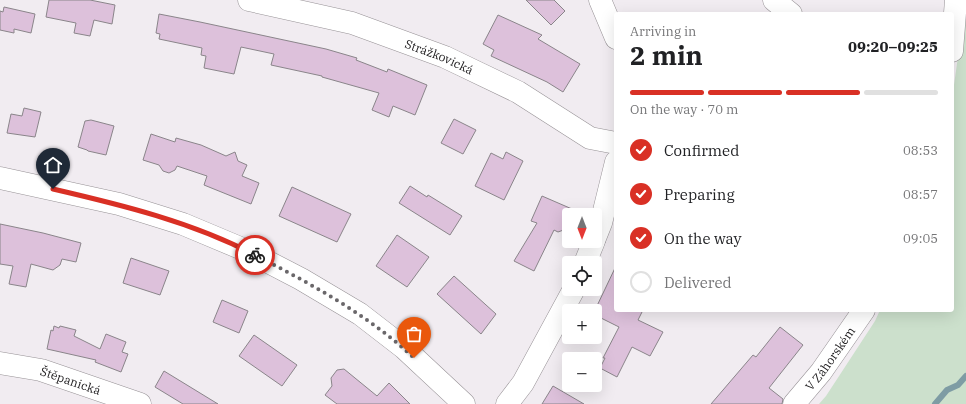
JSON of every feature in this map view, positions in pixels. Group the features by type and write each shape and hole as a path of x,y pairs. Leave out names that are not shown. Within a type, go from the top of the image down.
{"street":[{"name":"Strážkovická","path":"248,0 352,23 446,57 518,92 590,138 614,143"},
{"path":"600,0 614,33"},
{"path":"774,0 789,12"},
{"path":"954,26 956,0"},
{"path":"602,219 614,170"},
{"path":"0,178 119,204 183,224 245,250 302,279 360,314 404,348 464,404"},
{"path":"507,404 523,383 570,296"},
{"name":"V Záhorském","path":"794,404 821,372 863,312"},
{"name":"Štěpanická","path":"0,363 41,370 140,404"}],"green space":[{"path":"966,0 966,404 819,404 826,396 875,321 879,312 954,312 954,85"}],"building":[{"path":"49,0 90,0 115,5 112,24 94,20 90,36 74,33 76,23 46,17"},
{"path":"526,0 554,0 565,11 551,25"},
{"path":"4,7 35,14 31,33 14,29 14,33 0,30 0,11 3,12"},
{"path":"159,14 326,49 357,58 356,60 387,72 388,69 427,85 415,115 393,106 389,117 372,110 379,93 322,76 271,65 274,54 241,47 234,74 204,68 206,56 201,55 202,48 159,39 160,34 156,33"},
{"path":"498,15 542,35 538,39 580,64 563,92 547,82 491,56 494,50 483,44"},
{"path":"24,108 41,112 35,137 7,133 11,114 22,116"},
{"path":"454,119 476,130 463,154 441,143"},
{"path":"91,120 114,126 106,155 78,147 85,121"},
{"path":"151,134 175,142 176,138 201,145 226,156 235,152 238,161 247,165 242,176 259,183 251,204 204,185 207,176 177,166 175,170 169,173 163,171 159,165 143,160"},
{"path":"506,152 523,161 504,200 475,186 491,153 503,159"},
{"path":"410,186 462,216 450,235 399,203"},
{"path":"292,187 351,214 337,242 279,216"},
{"path":"542,196 570,208 562,208 562,231 558,232 554,230 534,271 514,261 537,223 531,221"},
{"path":"0,224 81,243 76,262 62,259 60,265 53,270 31,264 26,287 9,284 13,266 0,264"},
{"path":"397,235 429,257 407,287 376,266"},
{"path":"131,258 169,271 160,295 123,283"},
{"path":"614,270 614,312 642,312 638,320 663,332 650,356 632,347 617,377 602,369 602,364 605,358 603,358 619,327 602,318 602,304 598,304"},
{"path":"454,276 496,314 481,334 437,294"},
{"path":"222,300 248,311 239,333 213,322"},
{"path":"54,326 76,330 74,336 100,349 106,334 126,342 122,352 128,354 121,372 95,362 96,360 47,349 51,330 53,331"},
{"path":"780,327 803,345 769,388 783,399 782,404 711,404 753,355 756,357"},
{"path":"254,335 297,365 282,386 239,356"},
{"path":"344,369 377,396 389,383 410,404 337,404 325,395 332,386 331,378 337,370"},
{"path":"164,371 218,404 183,404 155,387"},
{"path":"553,386 584,404 542,404"}],"waterway":[{"path":"935,404 947,390 958,385 966,376"}],"way so far":[{"path":"255,255 302,279 360,314 404,348 414,358"}],"route":[{"path":"53,189 119,204 183,224 255,255"}]}
